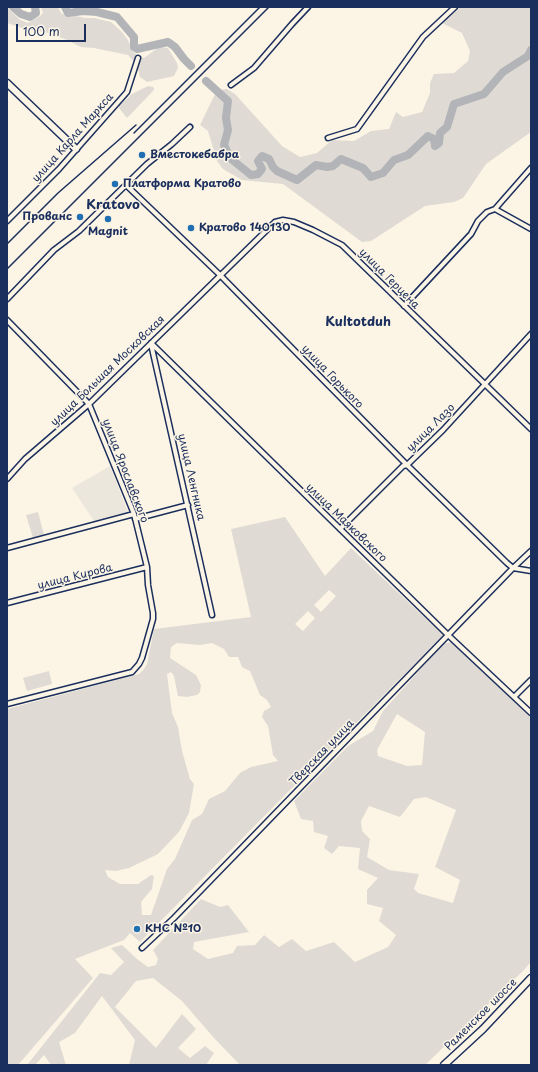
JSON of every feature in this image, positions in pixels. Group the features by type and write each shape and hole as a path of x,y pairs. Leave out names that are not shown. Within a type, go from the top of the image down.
{"main road":[{"path":"7,83 76,149"},
{"name":"Раменское шоссе","path":"444,1065 483,1030 531,978"}],"street":[{"path":"231,85 254,68 308,7"},
{"path":"328,138 357,129 423,37 456,7"},
{"name":"улица Карла Маркса","path":"7,221 59,169 127,92 138,58"},
{"path":"7,299 54,250 79,231 126,185 190,127"},
{"path":"404,306 471,234 478,221 487,212 495,209 531,168"},
{"name":"улица Горького","path":"126,185 220,275 406,465 513,568"},
{"path":"495,209 531,229"},
{"name":"улица Герцена","path":"220,275 275,222 283,220 294,222 313,230 342,245 531,430"},
{"name":"улица Большая Московская","path":"7,479 25,460 89,404 220,275"},
{"name":"улица Ярославского","path":"7,320 89,404 134,514 147,567 148,584 153,613 153,619 142,658 132,672 7,704"},
{"name":"улица Лазо","path":"340,529 403,466 406,465 443,430 531,334"},
{"name":"улица Ленгника","path":"151,343 212,615"},
{"name":"улица Маяковского","path":"151,343 448,635 531,713"},
{"path":"135,519 188,505"},
{"path":"7,548 134,514"},
{"name":"Тверская улица","path":"142,948 174,918 531,551"},
{"name":"улица Кирова","path":"7,603 147,567"},
{"path":"513,568 531,571"},
{"path":"514,697 531,680"}],"shaded area":[{"path":"7,7 20,20 28,23 43,13 41,7 58,7 61,13 69,17 76,16 94,18 111,22 128,40 133,52 140,57 144,58 159,47 168,48 177,63 178,68 174,76 147,82 140,77 137,65 128,55 81,47 65,39 45,32 28,30 7,23"},
{"path":"461,7 531,7 531,132 486,164 463,198 454,202 425,206 371,241 362,242 283,184 242,180 223,169 217,161 208,131 200,125 217,90 227,89 235,94 282,146 300,157 317,153 332,140 354,141 371,131 389,129 396,112 403,117 422,112 430,93 430,83 434,74 454,73 468,61 470,51 462,33 442,23"},
{"path":"148,86 153,87 154,90 127,118 119,106 132,94"},
{"path":"110,466 128,512 94,521 72,488"},
{"path":"38,512 44,535 33,538 26,515"},
{"path":"285,517 325,576 351,548 443,635 140,942 130,933 124,940 75,959 93,978 18,1065 7,1065 7,709 139,674 147,664 154,629 251,617 231,529","holes":["329,590 336,596 321,612 314,605","308,611 315,618 303,631 295,624","177,643 200,645 212,643 224,649 229,657 238,657 242,667 250,671 260,695 267,700 271,707 264,711 262,717 268,726 273,755 278,761 251,767 240,773 225,791 209,799 202,814 192,820 175,859 167,869 151,915 142,915 141,902 152,889 154,876 151,875 138,884 120,884 108,877 105,870 116,871 129,868 158,854 179,832 189,813 194,784 190,779 182,751 178,727 172,713 167,674 171,672 174,676 178,696 187,697 197,695 200,692 201,685 196,675 170,658 171,647"]},
{"path":"452,642 531,718 531,962 522,972 425,1065 240,1065 182,1001 153,978 136,981 115,1007 156,1048 182,1014 196,1029 178,1048 190,1058 205,1046 214,1053 206,1065 129,1065 135,1040 102,996 75,1033 59,1042 66,1065 51,1065 44,1055 35,1065 27,1065 100,973 111,975 124,962 111,948 122,945 148,967 156,965 158,959 153,950 201,899 220,907 228,905 249,932 194,942 193,949 208,959 233,953 237,946 255,945 264,935 279,947 292,939 306,951 334,942 355,962 388,947 396,935 379,921 383,908 367,904 367,890 378,878 358,869 360,848 339,846 332,854 324,848 328,836 314,832 313,821 301,819 294,801 348,746 373,731 383,711 443,644","holes":["397,714 425,732 422,765 407,766 378,756 377,750","426,797 456,810 435,867 460,880 453,903 418,893 414,889 419,874 389,870 367,857 370,839 362,831 361,821 369,806 400,817 414,799"]},
{"path":"49,671 52,684 27,691 23,678"}],"waterway":[{"path":"13,7 21,14 30,17 36,13 35,7"},
{"path":"65,7 68,13 83,11 97,12 117,17 134,37 134,47 137,49 168,42 175,47 191,66"},
{"path":"206,81 228,101 226,118 228,130 224,145 230,158 251,175 258,174 262,169 258,161 262,156 269,159 277,171 297,180 316,165 327,167 333,166 341,159 363,168 371,177 383,173 394,160 408,155 428,136 434,139 435,146 439,143 440,133 447,127 454,104 484,94 503,72 528,56 531,50"}],"railway":[{"path":"134,133 260,7"},
{"path":"7,269 269,7"},
{"path":"7,244 58,193 136,125"}],"place":[{"name":"Вместокебабра","path":"142,155"},
{"name":"Платформа Кратово","path":"115,184"},
{"name":"Прованс","path":"80,217"},
{"name":"Magnit","path":"108,219"},
{"name":"Кратово 140130","path":"191,228"},
{"name":"КНС №10","path":"137,929"}],"district":[{"name":"Kratovo","path":"113,205"},
{"name":"Kultotduh","path":"358,322"}]}
